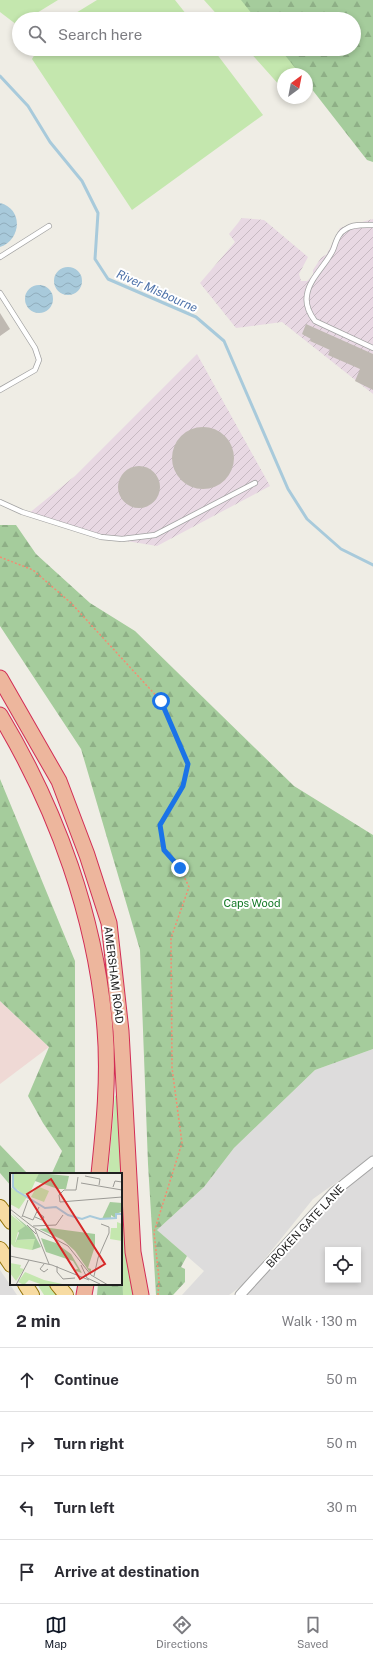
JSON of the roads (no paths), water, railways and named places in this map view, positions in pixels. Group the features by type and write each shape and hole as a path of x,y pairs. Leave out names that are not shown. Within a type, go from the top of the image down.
{"highway":[{"name":"AMERSHAM ROAD","path":"0,678 59,781 88,855 108,924 121,1031 133,1252 141,1295"},
{"path":"0,716 17,744 43,796 79,891 93,944 105,1029 106,1115 99,1173"},
{"path":"84,1295 86,1285"}],"main road":[{"path":"0,1207 10,1221"},
{"path":"0,1249 10,1264"},
{"path":"26,1285 32,1295"},
{"path":"58,1285 66,1295"}],"street":[{"name":"BROKEN GATE LANE","path":"240,1295 334,1192 373,1161"}],"lane":[{"path":"373,224 352,226 345,229 340,234 324,266 309,287 306,296 309,314 315,321 373,348"},
{"path":"0,257 48,226"},
{"path":"0,293 35,348 39,360 35,370 0,390"},
{"path":"0,502 22,512 101,537 122,539 154,534 255,483"}],"water":[{"path":"0,203 8,206 13,211 17,225 16,232 12,238 0,247"},
{"path":"68,267 78,271 82,281 78,291 68,295 58,291 54,281 58,271"},
{"path":"39,285 49,289 53,299 49,309 39,313 29,309 25,299 29,289"}],"waterway":[{"name":"River Misbourne","path":"0,76 28,106 50,142 82,181 98,213 95,259 108,279 196,317 224,341 288,489 307,519 341,549 373,565"}],"park label":[{"name":"Caps Wood","path":"252,903"}]}
